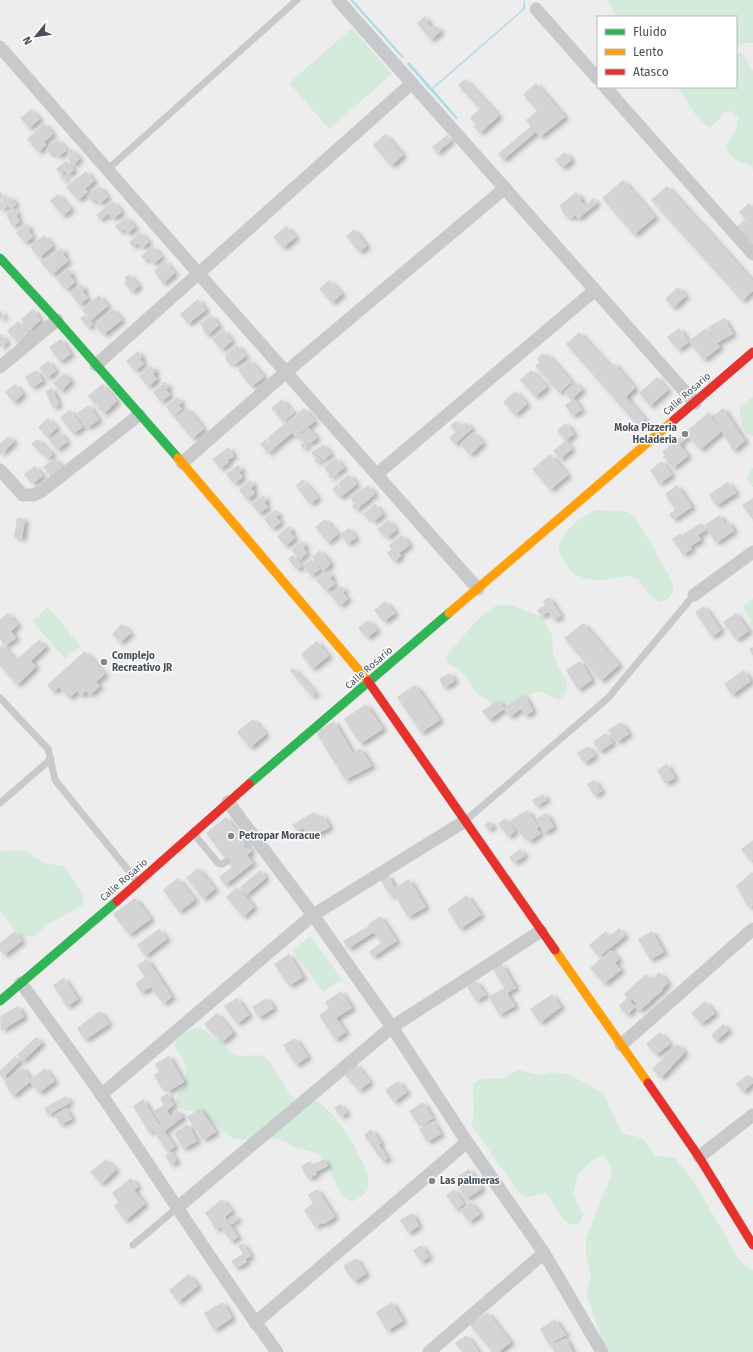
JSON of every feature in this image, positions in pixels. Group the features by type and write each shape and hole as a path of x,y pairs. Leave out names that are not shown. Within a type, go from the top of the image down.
{"street":[{"path":"338,0 694,403"},
{"path":"536,9 597,78"},
{"path":"0,47 478,589"},
{"path":"96,366 198,273 412,83"},
{"path":"606,88 753,254"},
{"path":"182,463 286,372 505,188"},
{"path":"0,258 57,320 182,463 369,683 699,1157 753,1245"},
{"path":"377,474 595,290"},
{"path":"0,367 57,320"},
{"name":"Calle Rosario","path":"0,1001 138,883 228,802 369,683 753,352"},
{"path":"0,470 23,495 33,495 42,491 139,415"},
{"path":"694,595 753,552"},
{"path":"228,802 252,842 313,915 392,1027 467,1142 544,1253 602,1352"},
{"path":"101,1095 313,915 465,821"},
{"path":"621,1045 753,929"},
{"path":"177,1208 392,1027 541,931"},
{"path":"21,983 101,1095 255,1323 277,1352"},
{"path":"699,1157 753,1115"},
{"path":"255,1323 467,1142"},
{"path":"429,1352 544,1253"}],"lane":[{"path":"108,169 297,0"},
{"path":"465,821 608,698 694,595"},
{"path":"0,698 48,749 51,769 55,780 138,883"},
{"path":"0,803 50,759"},
{"path":"194,833 218,863 222,864 227,861"},
{"path":"133,1245 177,1208"}],"green space":[{"path":"608,0 753,0 753,43 742,43 737,49 737,16 616,16"},
{"path":"352,28 392,74 329,129 289,83"},
{"path":"737,52 744,55 753,71 753,171 752,166 734,159 727,150 726,144 735,133 738,119 732,111 723,113 717,122 709,128 695,114 678,88 737,88"},
{"path":"753,397 753,436 747,435 742,426 739,408 747,400"},
{"path":"753,468 752,487 747,480 750,470"},
{"path":"596,510 626,511 635,516 671,579 674,589 669,598 660,602 651,597 638,579 628,576 597,581 576,575 568,568 558,550 560,543 567,531 577,521"},
{"path":"753,599 753,627 743,606"},
{"path":"498,605 510,605 541,616 552,635 553,654 567,683 566,693 559,700 540,691 530,694 513,705 504,708 496,706 477,694 465,675 448,663 446,656 476,621 490,609"},
{"path":"48,607 81,646 65,659 32,621"},
{"path":"24,850 44,863 64,866 82,893 84,904 50,923 34,936 24,937 15,931 0,910 0,851"},
{"path":"310,936 342,979 323,992 292,950"},
{"path":"198,1026 221,1043 230,1052 239,1056 260,1055 269,1060 290,1095 299,1100 318,1101 334,1116 357,1151 367,1172 369,1181 368,1188 364,1195 352,1202 343,1197 324,1159 314,1152 293,1147 285,1141 262,1135 243,1140 233,1139 201,1113 181,1109 176,1100 184,1083 187,1072 184,1061 174,1045 180,1036"},
{"path":"519,1070 539,1075 550,1072 569,1074 604,1094 622,1133 642,1138 655,1155 675,1158 695,1183 738,1258 745,1266 753,1270 753,1352 609,1352 603,1342 586,1294 591,1276 586,1257 586,1237 612,1173 609,1164 604,1156 594,1159 578,1174 573,1194 583,1214 580,1223 571,1225 563,1219 546,1193 526,1198 518,1192 471,1124 474,1115 473,1084 480,1079 502,1078"}],"water":[{"path":"350,0 353,0 404,57 402,58"},
{"path":"524,0 525,9 433,89 458,118 456,119 407,64 409,62 432,88 523,9"}],"building":[{"path":"425,16 428,21 427,23 432,29 436,26 441,31 431,40 417,23"},
{"path":"465,79 499,116 480,133 474,127 477,125 470,118 480,109 458,85"},
{"path":"536,83 565,117 540,137 536,132 503,160 498,154 531,126 526,120 537,111 523,94"},
{"path":"31,109 40,119 29,128 20,118"},
{"path":"44,123 53,134 44,142 46,145 38,152 27,139"},
{"path":"385,134 403,155 391,166 373,145"},
{"path":"447,135 451,141 437,153 432,147"},
{"path":"57,139 67,150 58,157 54,152 51,155 46,149"},
{"path":"71,149 80,159 73,165 68,159 70,156 67,152"},
{"path":"565,152 572,160 562,168 555,160"},
{"path":"66,161 74,170 68,175 64,171 60,174 56,169"},
{"path":"86,171 94,181 86,188 80,182 88,192 78,200 66,187"},
{"path":"63,174 67,179 64,181 60,177"},
{"path":"623,180 655,217 634,235 602,198"},
{"path":"99,186 108,197 99,204 96,199 93,202 87,196"},
{"path":"667,186 753,281 753,291 742,301 651,200"},
{"path":"0,192 4,198 0,200"},
{"path":"576,192 582,199 580,200 585,206 593,198 597,203 578,219 575,215 571,219 569,216 566,217 559,206"},
{"path":"58,194 71,209 63,216 50,201"},
{"path":"8,196 9,198 11,197 16,205 10,208 6,200 8,199"},
{"path":"2,200 7,207 0,211 0,201"},
{"path":"113,201 122,212 113,219 108,214 100,220 96,215"},
{"path":"749,203 753,207 753,228 739,212"},
{"path":"15,209 18,214 16,215 20,222 12,226 6,214"},
{"path":"126,217 135,227 128,234 123,229 120,232 115,226"},
{"path":"744,220 753,229 753,248 735,228"},
{"path":"26,224 30,228 28,230 33,237 25,243 16,233"},
{"path":"286,226 296,237 283,248 273,237"},
{"path":"354,229 367,246 359,252 346,236"},
{"path":"140,232 149,242 142,248 137,243 133,247 129,242"},
{"path":"44,235 53,246 39,258 30,247"},
{"path":"153,246 162,257 153,264 148,258 145,261 141,256"},
{"path":"61,248 65,252 63,254 68,261 52,275 40,261 43,258 45,261"},
{"path":"165,261 175,273 163,284 154,271"},
{"path":"68,269 72,274 70,276 75,282 66,290 56,279"},
{"path":"129,274 139,286 132,292 124,283 127,281 124,278"},
{"path":"329,280 342,294 332,303 319,289"},
{"path":"81,284 85,289 82,291 88,298 79,305 70,293"},
{"path":"678,287 686,296 673,308 665,299"},
{"path":"99,295 108,306 91,320 82,310"},
{"path":"198,299 206,310 188,324 180,314"},
{"path":"33,309 41,320 29,330 21,319"},
{"path":"113,309 122,320 103,335 95,325"},
{"path":"0,310 5,316 0,320"},
{"path":"85,315 93,324 88,328 80,318"},
{"path":"211,315 219,325 207,336 200,324"},
{"path":"724,318 733,334 717,343 708,327"},
{"path":"18,321 29,333 18,343 7,331"},
{"path":"679,328 689,342 678,350 667,337"},
{"path":"706,328 720,347 703,360 689,341"},
{"path":"224,330 232,341 221,350 212,339"},
{"path":"579,332 610,366 614,363 635,388 626,397 645,419 638,426 566,344"},
{"path":"0,333 7,342 0,348"},
{"path":"61,339 71,354 60,362 49,347"},
{"path":"237,345 246,356 234,365 231,362 229,364 225,359 227,357 225,355"},
{"path":"138,351 142,357 140,359 144,364 135,371 126,361"},
{"path":"542,353 545,356 547,354 572,382 559,393 535,366 540,362 537,359"},
{"path":"250,360 264,377 251,387 238,370"},
{"path":"48,361 56,371 47,378 39,368"},
{"path":"151,366 156,371 153,374 157,379 148,387 139,376"},
{"path":"36,370 43,381 32,388 25,377"},
{"path":"531,370 547,387 535,397 520,380"},
{"path":"64,373 71,381 61,391 53,383"},
{"path":"657,377 668,390 650,406 639,393"},
{"path":"165,382 169,387 166,390 170,395 161,402 153,392"},
{"path":"575,382 582,390 571,400 564,392"},
{"path":"15,384 23,394 14,403 5,392"},
{"path":"102,384 117,401 104,414 88,396"},
{"path":"52,388 59,405 53,408 45,391"},
{"path":"515,391 527,404 515,415 503,402"},
{"path":"177,397 182,403 179,405 182,409 174,417 166,407"},
{"path":"282,399 289,408 282,414 279,409 275,412 271,408"},
{"path":"574,399 582,410 572,416 565,405"},
{"path":"89,405 99,420 87,428 77,413"},
{"path":"187,408 204,429 192,439 175,418"},
{"path":"291,408 294,413 283,422 275,413 278,411 282,415"},
{"path":"304,408 315,421 296,437 292,433 274,448 267,438"},
{"path":"723,408 745,441 733,451 713,416"},
{"path":"70,410 83,427 73,434 60,417"},
{"path":"709,412 712,416 710,417 722,431 700,450 688,436 679,444 688,456 673,468 663,456 665,455 662,452"},
{"path":"48,418 57,428 47,437 38,427"},
{"path":"456,421 461,427 466,422 472,429 455,444 449,438 456,432 450,426"},
{"path":"566,423 574,434 565,441 557,430"},
{"path":"309,428 317,438 309,444 305,440 302,442 298,437"},
{"path":"60,432 67,442 57,450 49,441"},
{"path":"473,432 483,443 470,455 460,444"},
{"path":"9,436 14,442 0,455 0,443"},
{"path":"37,439 53,454 48,459 31,444"},
{"path":"266,439 274,449 268,453 260,444"},
{"path":"565,441 572,449 560,459 553,451"},
{"path":"305,442 307,446 303,449 300,445"},
{"path":"323,444 331,454 323,460 319,455 315,458 311,453"},
{"path":"229,447 234,456 220,469 212,459"},
{"path":"550,454 568,475 550,490 532,469"},
{"path":"319,457 321,461 316,463 314,459"},
{"path":"55,458 62,468 51,477 43,467"},
{"path":"336,458 344,468 335,475 331,470 328,473 324,468"},
{"path":"662,461 672,475 659,484 650,470"},
{"path":"238,465 242,470 239,472 243,477 234,484 226,474"},
{"path":"35,466 43,476 32,484 24,474"},
{"path":"331,473 334,477 330,479 328,474"},
{"path":"349,474 357,484 340,498 332,489 337,485 341,490 344,488 342,489 338,484"},
{"path":"303,479 305,482 298,488 296,486"},
{"path":"250,480 254,485 251,488 255,493 247,500 239,490"},
{"path":"728,482 736,493 716,506 709,494"},
{"path":"306,483 318,498 310,504 298,489"},
{"path":"368,485 375,494 370,498 363,489"},
{"path":"677,485 692,507 673,520 669,514 675,510 665,494"},
{"path":"362,489 370,499 360,506 356,502 354,503 350,498"},
{"path":"263,495 267,500 264,502 268,507 259,514 251,504"},
{"path":"753,498 753,520 742,505"},
{"path":"356,503 360,507 356,510 352,506"},
{"path":"375,504 383,514 373,522 369,517 367,519 363,514"},
{"path":"275,510 279,514 276,517 281,522 272,529 264,519"},
{"path":"720,515 725,524 728,521 734,531 716,543 704,525"},
{"path":"17,518 25,519 22,539 14,537"},
{"path":"325,519 338,534 328,543 315,527"},
{"path":"389,520 396,530 387,538 377,529"},
{"path":"701,523 706,530 698,535 701,540 691,546 683,534"},
{"path":"289,526 292,530 290,532 295,538 285,546 277,536"},
{"path":"349,528 356,538 347,544 340,534"},
{"path":"681,533 692,549 683,555 672,539"},
{"path":"402,535 410,545 399,553 401,556 394,562 387,553 395,547 391,549 389,545"},
{"path":"302,541 306,545 303,548 307,553 300,560 291,550"},
{"path":"320,550 331,564 323,571 312,557"},
{"path":"293,555 302,566 297,570 288,559"},
{"path":"311,559 320,569 311,576 303,566"},
{"path":"328,571 332,576 330,578 335,584 326,591 316,580"},
{"path":"341,586 345,590 343,593 348,599 340,606 330,595"},
{"path":"549,597 561,616 554,620 549,612 541,616 537,610 545,605 543,601"},
{"path":"385,601 395,613 384,622 374,610"},
{"path":"704,606 721,630 712,637 695,612"},
{"path":"8,613 18,625 11,631 16,638 5,646 0,639 0,620"},
{"path":"736,613 749,631 736,640 723,622"},
{"path":"368,620 377,630 367,638 358,628"},
{"path":"583,623 619,665 601,681 564,638"},
{"path":"122,624 131,633 120,643 112,634"},
{"path":"39,640 46,647 31,661 36,667 17,685 0,666 0,647 2,645 16,660"},
{"path":"317,641 329,656 312,669 301,654"},
{"path":"753,647 753,656 749,649"},
{"path":"85,651 105,674 96,682 100,686 90,695 86,691 81,696 77,691 69,698 59,687 53,692 47,685"},
{"path":"580,661 592,680 578,690 566,670"},
{"path":"293,668 316,693 312,697 290,671"},
{"path":"744,670 751,681 732,695 724,684"},
{"path":"450,673 455,681 444,688 439,679"},
{"path":"415,685 440,720 421,733 397,697"},
{"path":"524,694 533,711 525,716 521,709 510,717 504,709 489,720 482,711 498,700 504,708"},
{"path":"366,704 383,729 360,744 344,719"},
{"path":"253,719 266,734 250,748 237,732"},
{"path":"334,721 353,753 360,748 372,766 345,780 316,732"},
{"path":"621,722 629,734 617,742 608,730"},
{"path":"606,733 613,743 599,752 593,742"},
{"path":"588,746 595,756 584,763 577,753"},
{"path":"667,764 675,778 665,784 657,770"},
{"path":"594,780 602,791 594,796 587,784"},
{"path":"543,794 547,800 536,806 532,800"},
{"path":"527,810 539,827 537,829 541,833 529,842 526,837 524,838 511,820"},
{"path":"314,812 317,818 323,815 330,827 314,836 313,833 307,835 303,828 297,831 292,825"},
{"path":"546,813 554,827 544,833 536,819"},
{"path":"226,817 252,851 247,855 253,863 225,885 219,877 232,867 206,833"},
{"path":"505,818 515,831 508,837 498,824"},
{"path":"490,821 493,827 488,830 484,825"},
{"path":"753,840 753,859 750,861 741,849"},
{"path":"520,849 525,856 514,863 509,857"},
{"path":"198,868 215,889 203,899 186,878"},
{"path":"260,870 266,878 246,895 240,887"},
{"path":"752,872 753,905 749,908 736,886"},
{"path":"388,875 395,888 409,879 426,907 408,917 394,894 390,896 380,879"},
{"path":"178,878 195,900 179,912 163,890"},
{"path":"237,887 254,907 243,917 226,897"},
{"path":"467,895 481,915 460,929 447,909"},
{"path":"135,898 151,919 129,935 113,914"},
{"path":"380,916 397,941 373,957 369,952 381,943 374,932 348,949 343,941 369,926 368,924"},
{"path":"619,928 625,936 599,957 589,945 606,931 610,936"},
{"path":"159,929 167,939 145,956 137,945"},
{"path":"15,931 22,941 4,955 0,950 0,943"},
{"path":"652,931 664,952 650,960 638,939"},
{"path":"611,950 619,959 615,963 621,970 604,984 590,968"},
{"path":"289,954 303,977 289,986 274,964"},
{"path":"147,959 172,997 163,1004 151,987 141,993 135,983 145,977 137,965"},
{"path":"502,964 516,988 507,993 515,1006 499,1015 489,997 504,988 493,969"},
{"path":"659,972 668,983 662,989 663,990 639,1011 635,1007 627,1015 619,1006 627,998 624,994 646,974 653,982 655,980 653,978","holes":["632,999 638,1005 635,1007 630,1001"]},
{"path":"64,978 78,999 67,1007 53,985"},
{"path":"476,981 486,995 476,1001 467,987"},
{"path":"341,991 352,1008 336,1018 346,1032 335,1040 319,1015 329,1008 325,1002"},
{"path":"552,994 561,1007 540,1023 530,1009"},
{"path":"237,998 249,1015 237,1024 224,1006"},
{"path":"267,998 274,1008 259,1018 252,1007"},
{"path":"705,1001 715,1013 701,1024 691,1013"},
{"path":"18,1006 24,1017 1,1031 0,1016"},
{"path":"100,1011 109,1024 85,1040 77,1028"},
{"path":"217,1013 233,1033 221,1043 204,1024"},
{"path":"723,1024 729,1030 716,1041 711,1035"},
{"path":"660,1032 670,1044 656,1055 646,1044"},
{"path":"36,1037 42,1043 23,1061 17,1055"},
{"path":"295,1038 308,1057 296,1065 283,1045"},
{"path":"677,1044 685,1052 661,1078 652,1069"},
{"path":"15,1056 20,1061 3,1078 0,1075 0,1071"},
{"path":"169,1056 184,1082 167,1092 165,1087 162,1089 154,1075 159,1072 155,1064"},
{"path":"356,1064 370,1082 359,1091 344,1074"},
{"path":"22,1067 31,1079 45,1068 55,1081 39,1093 30,1082 13,1096 4,1082"},
{"path":"747,1075 753,1083 743,1092 736,1084"},
{"path":"398,1081 407,1092 394,1102 385,1090"},
{"path":"167,1093 174,1105 167,1110 170,1116 160,1122 153,1111 164,1105 160,1098"},
{"path":"66,1096 70,1103 48,1115 44,1108"},
{"path":"143,1099 159,1125 178,1110 183,1117 161,1134 165,1132 175,1147 167,1152 153,1130 149,1133 133,1106"},
{"path":"423,1102 433,1118 420,1127 409,1111"},
{"path":"340,1104 347,1113 341,1117 334,1108"},
{"path":"66,1108 72,1119 60,1125 55,1115"},
{"path":"200,1108 216,1132 203,1140 187,1117"},
{"path":"433,1121 441,1134 427,1142 419,1129"},
{"path":"188,1124 197,1141 183,1149 174,1133"},
{"path":"371,1129 381,1143 379,1145 388,1158 383,1162 364,1135"},
{"path":"171,1152 177,1161 171,1165 165,1156"},
{"path":"106,1159 116,1170 101,1184 90,1172"},
{"path":"324,1159 328,1166 316,1172 317,1174 308,1179 301,1166 310,1161 312,1165"},
{"path":"469,1169 482,1189 466,1199 453,1179"},
{"path":"131,1178 138,1187 134,1190 145,1204 125,1221 114,1206 119,1202 112,1193"},
{"path":"317,1189 335,1217 324,1224 323,1223 315,1227 304,1210 313,1203 308,1195"},
{"path":"454,1189 464,1204 456,1210 446,1195"},
{"path":"222,1199 232,1211 225,1217 238,1237 231,1242 221,1227 215,1230 211,1220 205,1213"},
{"path":"471,1202 480,1214 469,1222 460,1210"},
{"path":"412,1213 419,1226 408,1233 400,1220"},
{"path":"235,1215 238,1220 231,1224 228,1219"},
{"path":"243,1243 251,1256 245,1259 247,1262 236,1268 231,1261 243,1254 238,1246"},
{"path":"422,1245 429,1257 421,1262 413,1250"},
{"path":"356,1258 366,1274 354,1282 343,1266"},
{"path":"189,1274 198,1286 178,1302 169,1290"},
{"path":"223,1302 232,1318 214,1330 204,1313"},
{"path":"392,1302 403,1321 387,1331 376,1312"},
{"path":"487,1312 511,1342 499,1352 492,1352 470,1325"},
{"path":"555,1319 566,1335 549,1345 540,1329"},
{"path":"467,1335 479,1352 462,1352 455,1343"},
{"path":"566,1338 573,1352 554,1352 551,1345"}],"traffic: fast":[{"path":"0,258 57,320 178,458"},
{"path":"249,784 449,613"},
{"path":"0,1001 117,901"}],"traffic: slow":[{"path":"449,613 674,420"},
{"path":"178,458 368,681"},
{"path":"555,950 648,1083"}],"traffic: jam":[{"path":"674,420 753,352"},
{"path":"368,681 555,950"},
{"path":"117,901 249,784"},
{"path":"648,1083 699,1157 753,1245"}],"place":[{"name":"Moka Pizzeria Heladeria","path":"685,434"},
{"name":"Complejo Recreativo JR","path":"104,662"},
{"name":"Petropar Moracue","path":"231,836"},
{"name":"Las palmeras","path":"432,1181"}]}
